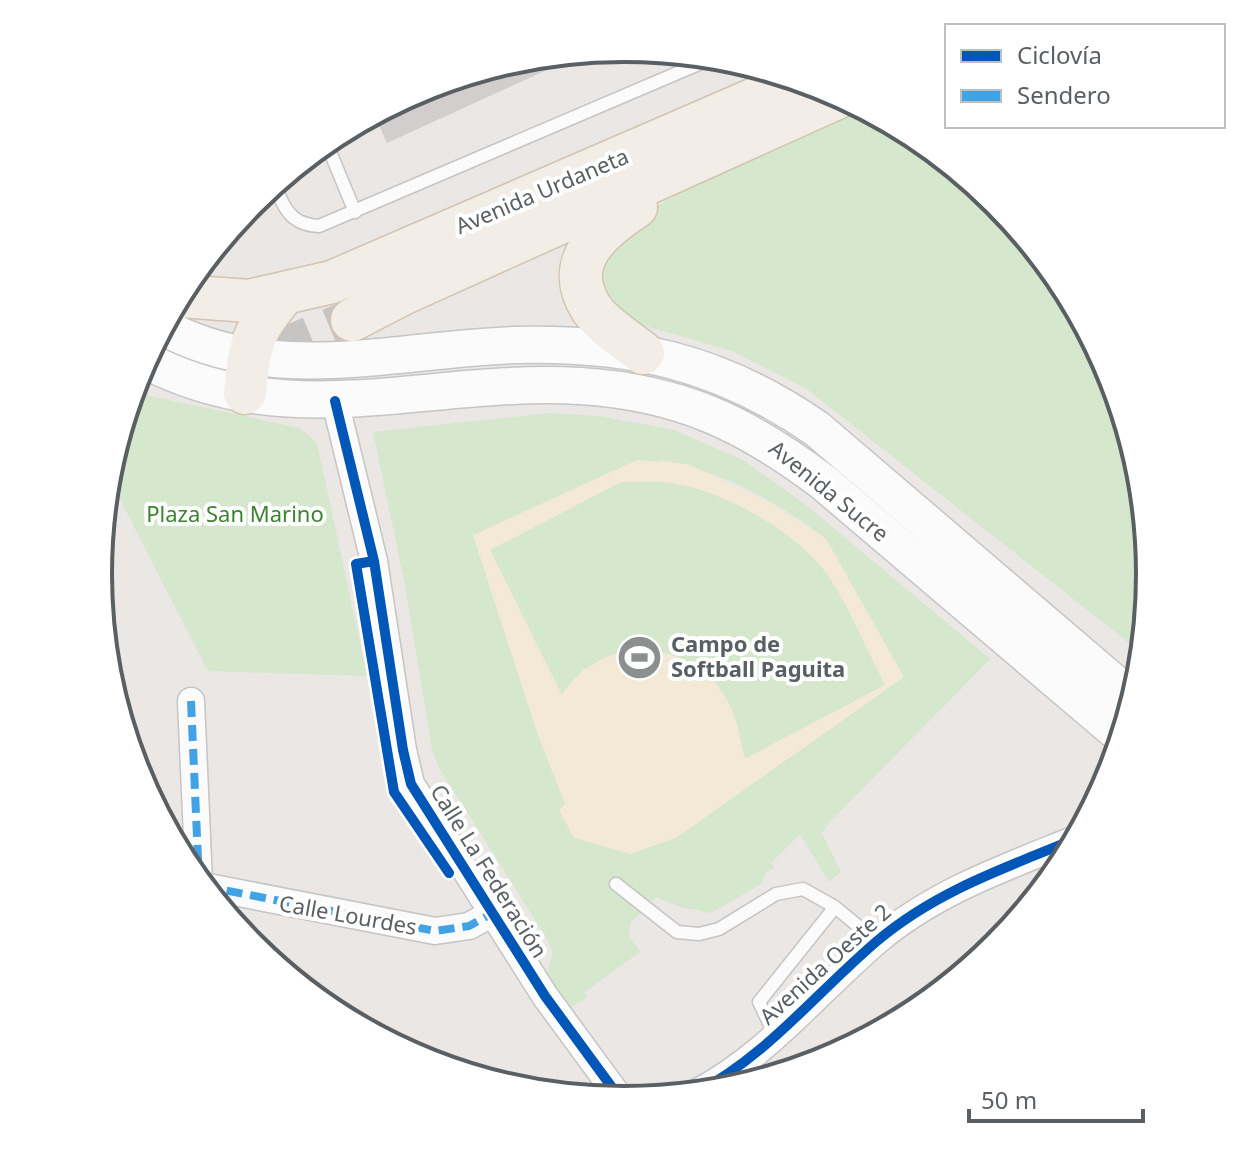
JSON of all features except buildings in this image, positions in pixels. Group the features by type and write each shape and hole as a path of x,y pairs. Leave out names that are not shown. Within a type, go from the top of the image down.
{"main road":[{"name":"Avenida Urdaneta","path":"194,297 249,301 332,282 783,87"},
{"path":"352,320 402,294 826,103"},
{"path":"643,353 592,310 583,283 585,256 601,230 715,154"},
{"path":"247,375 258,324 283,295"},
{"name":"Avenida Sucre","path":"174,332 216,351 247,375 295,401 335,401 536,385 580,386 654,396 749,430 823,482 1113,729"},
{"name":"Avenida Sucre","path":"157,366 177,375 247,375 343,361 513,345 643,353 704,367 804,420 1123,691"}],"street":[{"name":"Calle La Federación","path":"335,401 374,561 411,784 545,996 611,1087"},
{"name":"Calle Lourdes","path":"191,701 200,861"},
{"name":"Avenida Oeste 2","path":"716,1078 776,1037 876,941 910,915 964,884 1059,846"},
{"name":"Calle Lourdes","path":"219,888 435,931 469,926 491,914"}],"lane":[{"path":"279,196 285,211 305,225 319,226 693,66"},
{"path":"331,155 355,212"},
{"path":"616,884 677,932 699,934 719,929 776,894 803,889 835,907 876,941"},
{"path":"776,1037 759,1002 835,907"}],"green space":[{"path":"851,115 909,148 987,212 1051,290 1084,348 1110,410 1120,442 1133,508 1137,574 1132,645 807,389 732,351 639,324 619,308 604,286 605,254 634,220 676,195"},
{"name":"Plaza San Marino","path":"145,395 300,428 317,443 367,676 208,671 118,496 129,442"},
{"path":"549,413 599,416 674,430 743,460 805,504 990,659 828,824 822,834 841,872 829,882 800,834 771,863 774,868 766,872 761,884 711,913 681,907 656,897 630,923 629,935 640,952 585,992 587,997 569,1009 546,976 553,952 546,937 439,768 432,749 405,585 373,432","holes":["662,460 748,490 826,539 904,677 630,854 565,804 538,735 473,535"]},
{"path":"621,482 663,482 695,488 757,516 796,542 812,556 833,583 885,685 744,759 734,716 720,688 699,667 685,662 584,669 562,696 490,550"}],"sand":[{"name":"Campo de Softball Paguita","path":"637,460 688,464 770,503 826,539 904,677 676,838 630,854 574,838 559,810 565,804 538,735 473,535","holes":["621,482 670,483 716,495 755,514 791,538 820,565 837,590 885,685 745,759 737,723 720,690 703,672 661,652 639,650 596,662 577,676 562,695 490,550"]}],"tunnel":[{"path":"160,359 210,358 283,349 352,320"}],"marked path":[{"path":"191,701 198,859"},
{"path":"221,889 435,931 469,926 491,914"}],"cycle path":[{"path":"335,401 374,561 411,784 545,996 611,1087"},
{"path":"374,561 356,564 394,792 449,873"},
{"path":"722,1077 767,1043 900,923 948,894 1059,846"}],"place":[{"name":"Campo de Softball Paguita","path":"640,657"}]}
